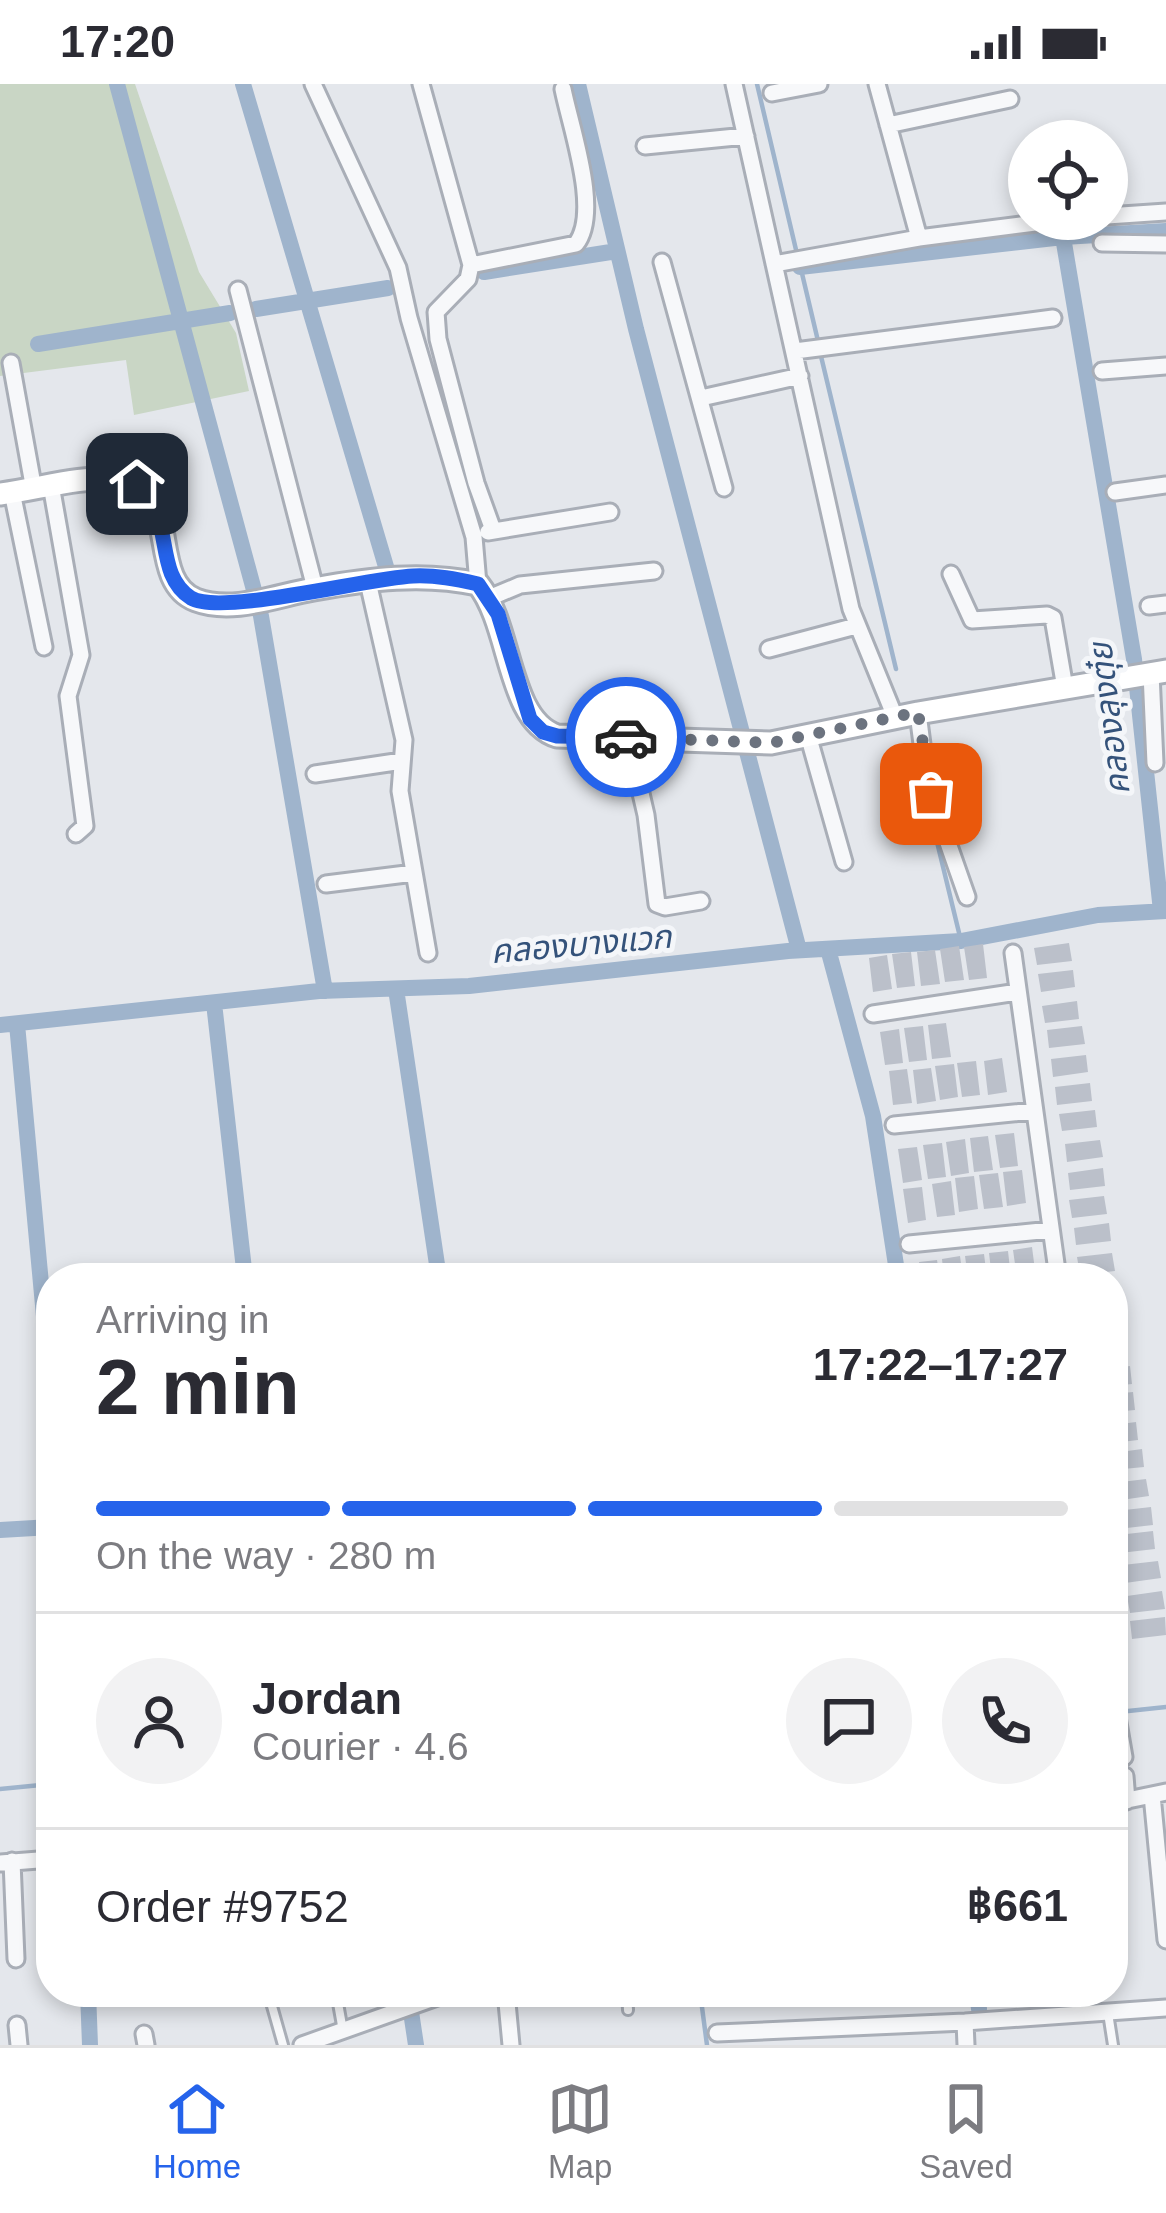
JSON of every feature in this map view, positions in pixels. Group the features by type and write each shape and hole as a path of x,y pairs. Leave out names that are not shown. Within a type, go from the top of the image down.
{"street":[{"path":"313,84 398,268 474,537 484,591 498,614 530,719 543,732 754,743 1154,672 1155,764"},
{"path":"421,84 471,265 468,279 436,312 438,339 493,530"},
{"path":"734,84 800,351 800,376 856,626 907,715 967,897"},
{"path":"772,93 818,84"},
{"path":"877,84 919,238"},
{"path":"471,265 576,244 586,232 588,211 563,89"},
{"path":"888,125 1010,99"},
{"path":"645,146 746,136"},
{"path":"1128,215 1166,212"},
{"path":"778,263 1008,227"},
{"path":"1102,244 1166,244"},
{"path":"662,262 724,488"},
{"path":"238,290 316,588"},
{"path":"800,351 1053,319"},
{"path":"416,344 438,339"},
{"path":"11,363 44,647"},
{"path":"1102,371 1166,366"},
{"path":"701,398 800,376"},
{"path":"24,490 123,478 137,484 153,496 176,584 194,600 228,605 368,582 444,576 484,591 654,571"},
{"path":"1114,492 1166,485"},
{"path":"24,490 81,655 68,696 85,826 76,834"},
{"path":"474,537 610,512"},
{"path":"951,574 971,620 1053,618 1065,688"},
{"path":"368,582 404,740 400,791 428,953"},
{"path":"770,649 856,626"},
{"path":"808,735 844,862"},
{"path":"628,737 646,815 657,904 701,902"},
{"path":"315,774 402,761"},
{"path":"326,884 414,873"},
{"path":"1013,953 1056,1263"},
{"path":"873,1015 1018,992"},
{"path":"894,1126 1033,1111"},
{"path":"909,1244 1051,1230"},
{"path":"1128,1800 1159,1794 1166,1940"},
{"path":"16,1959 6,1862 36,1860"},
{"path":"302,2045 409,2007"},
{"path":"508,2007 512,2045"},
{"path":"717,2033 1166,2008"},
{"path":"965,2022 966,2045"},
{"path":"17,2025 19,2045"}],"lane":[{"path":"272,2007 283,2045"},
{"path":"339,2007 343,2030"},
{"path":"1108,2012 1112,2045"}],"green space":[{"path":"0,84 135,84 199,272 236,333 249,391 134,415 126,360 0,376"}],"building":[{"path":"1069,943 1072,961 1037,965 1034,948"},
{"path":"983,944 987,978 969,980 964,947"},
{"path":"959,946 964,980 945,982 940,949"},
{"path":"935,950 940,984 921,986 917,952"},
{"path":"911,952 915,986 897,988 892,954"},
{"path":"887,955 892,989 873,992 869,958"},
{"path":"1073,970 1075,987 1041,992 1038,974"},
{"path":"1077,1001 1079,1019 1045,1023 1042,1006"},
{"path":"946,1023 951,1057 932,1059 928,1025"},
{"path":"923,1026 927,1060 909,1062 904,1028"},
{"path":"1082,1026 1085,1044 1049,1048 1047,1030"},
{"path":"899,1029 903,1063 885,1065 880,1032"},
{"path":"1086,1055 1088,1072 1053,1077 1051,1059"},
{"path":"1002,1058 1007,1092 988,1095 984,1061"},
{"path":"976,1061 980,1095 962,1097 957,1063"},
{"path":"954,1064 958,1097 940,1100 935,1066"},
{"path":"931,1068 936,1101 917,1104 913,1070"},
{"path":"907,1069 912,1103 893,1105 889,1071"},
{"path":"1090,1083 1092,1101 1057,1105 1055,1087"},
{"path":"1095,1110 1097,1127 1062,1131 1059,1114"},
{"path":"1014,1133 1018,1166 1000,1168 995,1135"},
{"path":"988,1136 993,1170 974,1172 970,1138"},
{"path":"965,1139 969,1173 951,1176 946,1142"},
{"path":"1100,1140 1103,1157 1067,1162 1065,1144"},
{"path":"942,1143 946,1177 928,1179 923,1145"},
{"path":"917,1147 922,1180 903,1183 898,1149"},
{"path":"1103,1168 1105,1186 1070,1190 1068,1173"},
{"path":"1022,1170 1026,1203 1007,1206 1003,1172"},
{"path":"998,1173 1003,1207 984,1209 979,1175"},
{"path":"974,1176 978,1209 959,1212 955,1178"},
{"path":"951,1181 955,1215 937,1217 932,1184"},
{"path":"922,1187 926,1220 908,1223 903,1189"},
{"path":"1104,1196 1107,1214 1072,1218 1069,1200"},
{"path":"1109,1223 1111,1241 1076,1245 1074,1228"},
{"path":"1032,1247 1034,1263 1015,1263 1013,1250"},
{"path":"1008,1251 1009,1263 990,1263 989,1253"},
{"path":"1112,1253 1114,1263 1078,1263 1077,1257"},
{"path":"984,1254 985,1263 966,1263 965,1256"},
{"path":"960,1256 961,1263 942,1263 942,1259"},
{"path":"1128,1392 1133,1392 1135,1410 1128,1411"},
{"path":"1136,1422 1138,1440 1128,1441 1128,1423"},
{"path":"1142,1449 1144,1467 1128,1469 1128,1451"},
{"path":"1146,1479 1149,1496 1128,1499 1128,1481"},
{"path":"1151,1507 1153,1525 1128,1528 1128,1510"},
{"path":"1153,1531 1155,1549 1128,1552 1128,1534"},
{"path":"1158,1561 1161,1578 1128,1583 1128,1564"},
{"path":"1162,1591 1165,1609 1130,1613 1128,1596"},
{"path":"1165,1617 1166,1635 1132,1639 1130,1621"}],"waterway":[{"path":"117,84 261,616 325,991"},
{"path":"243,84 387,570"},
{"path":"578,84 636,329 799,950"},
{"path":"757,84 797,254"},
{"path":"800,267 1063,237 1166,231"},
{"name":"คลองลุงตุ๋ย","path":"1064,240 1134,659 1161,911"},
{"path":"484,272 617,251"},
{"path":"800,265 818,341"},
{"path":"256,309 388,288"},
{"path":"38,344 230,313"},
{"path":"820,352 896,669"},
{"path":"930,813 961,941"},
{"name":"คลองบางแวก","path":"0,1025 319,991 469,986 788,951 961,941 1098,915 1166,911"},
{"path":"828,949 873,1116 896,1263"},
{"path":"396,989 437,1263"},
{"path":"214,1003 243,1263"},
{"path":"17,1024 39,1263"},
{"path":"0,1530 36,1528"},
{"path":"1128,1711 1166,1707"},
{"path":"0,1789 36,1785"},
{"path":"89,2007 90,2045"},
{"path":"410,2007 416,2045"},
{"path":"702,2007 707,2045"}],"way so far":[{"path":"626,737 771,743 918,712 931,794"}],"route":[{"path":"137,484 153,496 176,584 194,600 228,605 412,576 444,576 478,584 498,614 530,719 543,732 557,736 626,737"}]}
